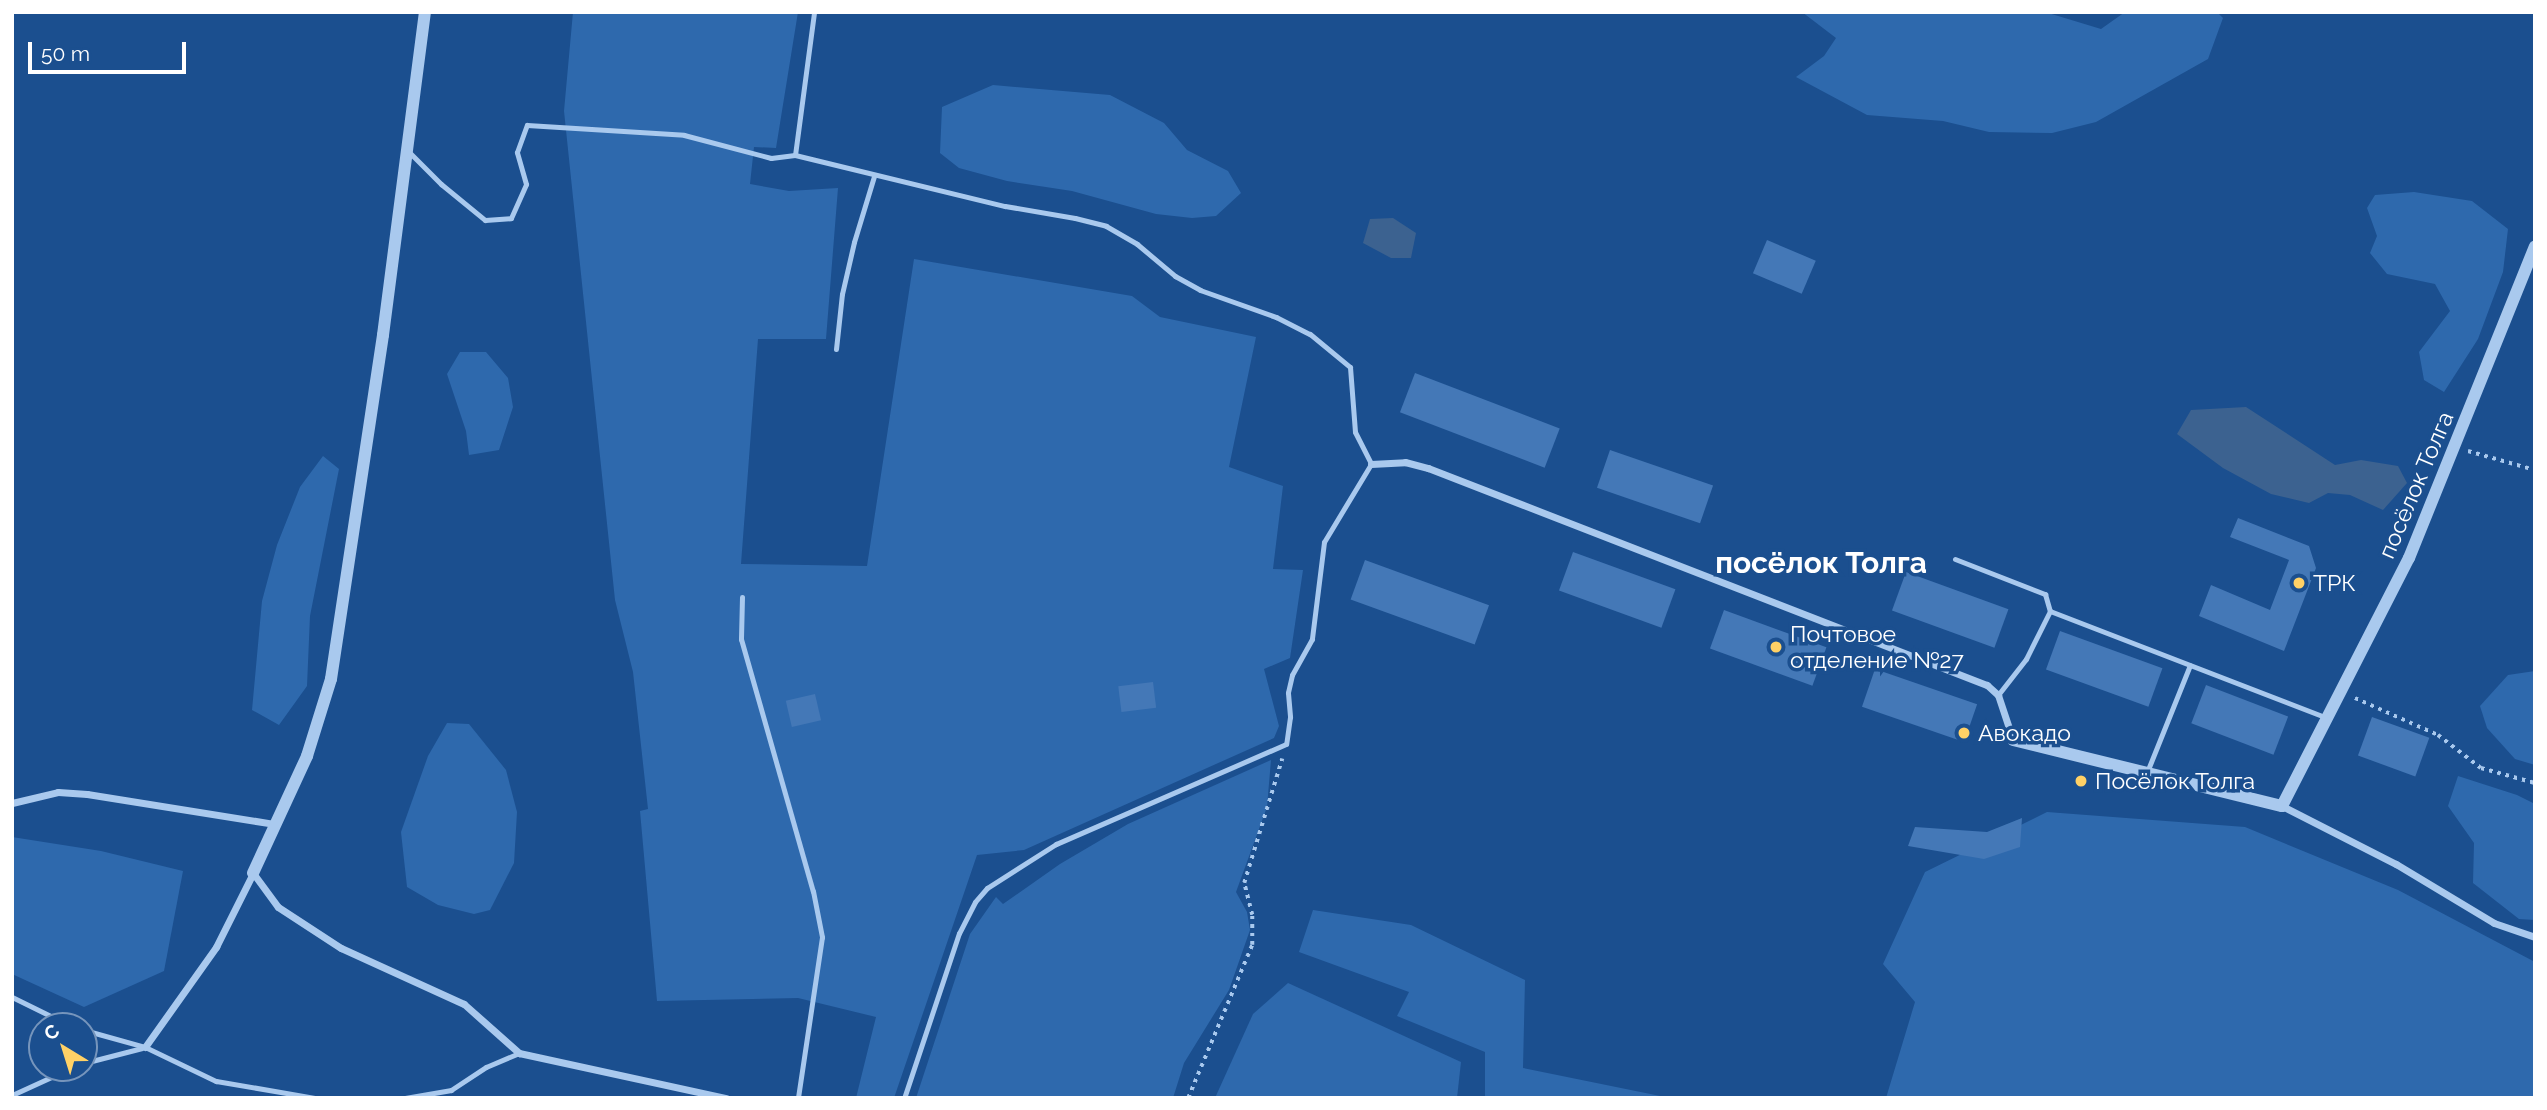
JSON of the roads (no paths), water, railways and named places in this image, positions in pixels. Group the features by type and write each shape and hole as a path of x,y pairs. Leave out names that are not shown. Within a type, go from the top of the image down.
{"street":[{"path":"145,1048 216,947 307,756 331,679 425,12"},
{"name":"посёлок Толга","path":"2282,806 2394,590 2456,447 2535,246"},
{"path":"1371,464 1405,462 1428,468 1987,685 1998,695 2013,740 2282,806 2396,864 2494,923 2535,937"},
{"path":"12,803 58,792 87,793 274,824"},
{"path":"253,873 278,907 341,947 464,1004 519,1053 726,1098"}],"lane":[{"path":"795,155 814,12"},
{"path":"407,149 441,184 485,220 511,218 526,184 517,152 527,125 684,135 771,158 795,155 874,176 1106,226 1137,244 1175,276 1200,290 1276,317 1310,334 1350,367 1355,432 1371,464 1324,542 1312,639 1292,675 1288,693 1290,718 1286,744 1056,844 987,888 975,902 959,933 904,1098"},
{"path":"836,349 842,294 874,176"},
{"path":"1955,559 2045,594 2050,611 2026,659 1998,695"},
{"path":"742,597 741,639 813,891 822,937 798,1098"},
{"path":"2050,611 2328,718"},
{"path":"2147,773 2190,665"},
{"path":"12,997 43,1012"},
{"path":"98,1034 145,1048 216,1081 315,1098"},
{"path":"98,1060 145,1048"},
{"path":"405,1098 450,1090 486,1067 519,1053"},
{"path":"12,1095 40,1082"}],"place":[{"name":"ТРК","path":"2299,583"},
{"name":"Почтовое отделение №27","path":"1776,647"},
{"name":"Авокадо","path":"1964,733"},
{"name":"Посёлок Толга","path":"2081,781"}],"district":[{"name":"посёлок Толга","path":"1821,563"}]}
